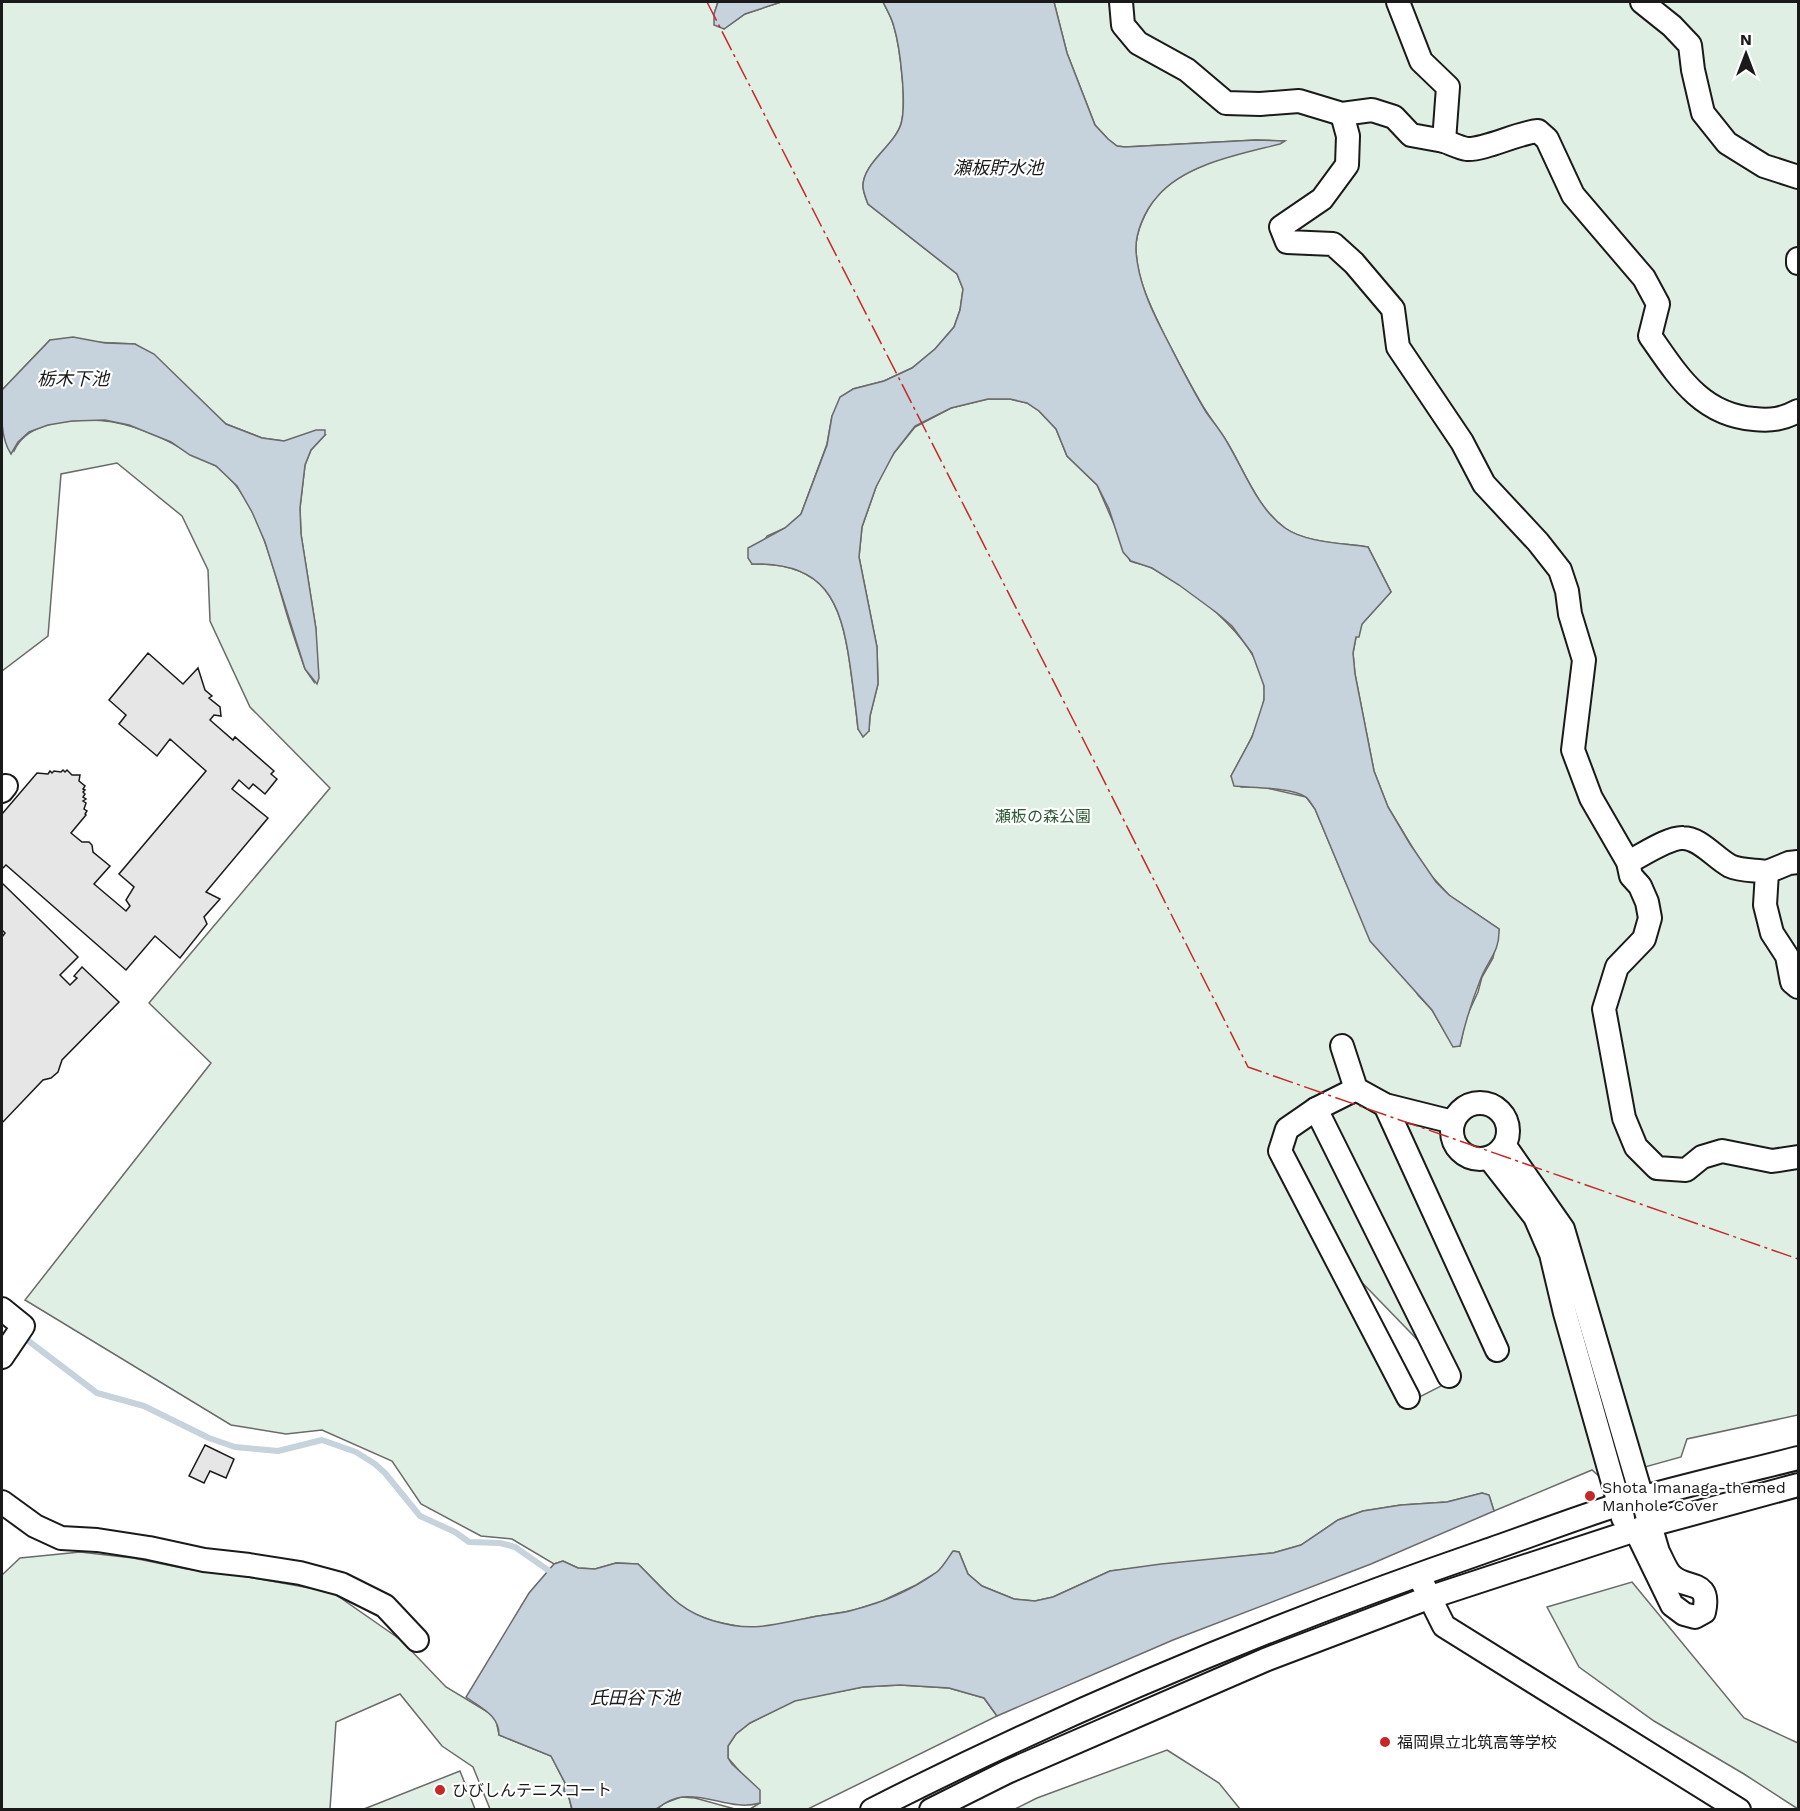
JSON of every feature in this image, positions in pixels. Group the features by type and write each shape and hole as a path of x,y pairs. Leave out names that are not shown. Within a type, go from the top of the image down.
{"street":[{"path":"1121,2 1123,25 1138,43 1187,70 1226,103 1260,104 1299,101 1342,114 1372,110 1394,117 1411,135 1444,141 1467,149 1538,130 1547,139 1573,195 1644,278 1658,304 1650,336 1674,371 1695,395 1713,409 1739,418 1783,419 1798,411"},
{"path":"1398,2 1421,61 1449,87 1444,141"},
{"path":"1642,2 1690,45 1703,113 1727,143 1764,166 1798,177"},
{"path":"1342,114 1348,136 1347,165 1322,199 1281,227 1287,242 1333,244 1354,263 1393,309 1398,347 1462,442 1484,484 1538,542 1560,570 1584,660 1573,750 1591,798 1628,862 1631,876 1640,886 1650,918 1644,939 1617,967 1604,1009 1624,1118 1636,1147 1657,1168 1686,1170 1702,1157 1722,1151 1772,1161 1798,1157"},
{"path":"1798,259 1798,264"},
{"path":"1628,862 1682,837 1700,843 1713,856 1733,867 1767,872 1789,863 1798,862"},
{"path":"1767,872 1765,905 1772,933 1787,956 1792,982 1798,987"},
{"path":"1342,1046 1356,1089 1385,1105 1453,1122"},
{"path":"1356,1089 1316,1109 1287,1129 1280,1150 1408,1397"},
{"path":"1472,1103 1491,1104 1505,1118 1509,1127 1508,1137 1497,1152 1480,1160 1463,1154 1453,1139 1451,1130 1453,1122 1464,1107 1472,1103"},
{"path":"1385,1105 1497,1350"},
{"path":"1316,1109 1449,1376"},
{"path":"1497,1152 1563,1229 1641,1498 1638,1530"},
{"path":"1497,1152 1535,1217 1551,1254 1619,1506 1638,1530"},
{"path":"2,1309 13,1340"},
{"path":"872,1809 975,1757 1111,1697 1419,1574 1641,1498 1798,1458"},
{"path":"931,1809 1006,1772 1254,1664 1428,1598 1638,1530 1798,1485"},
{"path":"2,1502 35,1526 61,1538 138,1546 204,1560 300,1573 341,1584 385,1606 417,1640"},
{"path":"1419,1574 1428,1598 1444,1626 1739,1809"}],"green space":[{"name":"瀬板の森公園","path":"2,2 718,2 714,14 724,29 745,14 781,2 883,2 893,24 898,48 902,76 903,115 897,132 873,162 864,178 864,193 868,204 957,274 963,289 960,310 954,327 935,349 912,368 884,381 853,389 832,416 827,444 801,514 785,528 767,536 752,564 777,565 797,570 813,578 825,590 834,604 846,642 858,729 869,731 870,716 878,684 877,647 859,557 862,527 884,469 915,427 951,408 988,399 1010,399 1027,403 1039,411 1056,429 1067,456 1097,485 1130,561 1152,568 1188,590 1226,622 1242,640 1255,660 1263,680 1264,699 1255,729 1231,776 1241,787 1262,787 1306,797 1315,809 1346,883 1418,995 1432,1010 1453,1046 1460,1046 1466,1018 1482,977 1493,958 1499,929 1449,895 1426,870 1388,807 1374,771 1353,653 1356,637 1362,624 1391,592 1368,547 1303,537 1285,528 1267,510 1185,374 1150,305 1139,273 1136,243 1139,229 1145,214 1157,196 1169,185 1199,167 1285,141 1256,140 1117,146 1095,125 1067,53 1054,2 1798,2 1798,1415 1687,1439 1681,1457 1602,1479 1592,1470 1494,1511 1489,1495 1482,1493 1447,1502 1401,1505 1363,1511 1338,1520 1301,1545 1273,1553 1110,1571 1053,1597 1035,1601 1014,1599 982,1586 968,1574 959,1552 954,1551 939,1571 882,1601 851,1611 771,1627 741,1627 694,1614 680,1606 638,1564 616,1563 595,1569 578,1568 563,1561 554,1564 512,1539 481,1536 421,1504 392,1461 322,1430 286,1434 231,1425 25,1300 211,1063 149,1003 330,788 250,707 210,621 208,570 182,516 117,463 61,474 48,636 2,671 2,428 14,451 26,435 54,423 98,420 124,424 149,432 216,466 243,495 253,512 268,551 305,669 314,682 316,629 301,534 300,508 305,465 311,450 325,435 284,441 262,438 226,424 135,344 50,340 2,390","holes":["1274,1155 1344,1264 1439,1362 1447,1383 1400,1407"]},
{"path":"80,1552 133,1558 332,1592 401,1640 446,1687 491,1714 496,1720 499,1735 551,1756 565,1783 564,1791 568,1794 572,1810 490,1809 473,1767 442,1746 400,1694 336,1722 330,1809 2,1810 2,1575 20,1558"},
{"path":"1632,1582 1744,1718 1798,1743 1798,1809 1654,1721 1579,1667 1547,1607"},
{"path":"900,1685 949,1688 984,1698 997,1716 808,1809 750,1809 760,1803 742,1774 728,1758 728,1746 736,1734 750,1723 795,1700 863,1687"},
{"path":"1167,1750 1219,1783 1240,1809 1015,1809 1037,1798"},
{"name":"ひびしんテニスコート","path":"460,1771 475,1809 364,1809"},
{"path":"681,1797 695,1798 735,1809 656,1810 665,1803"}],"water":[{"path":"718,2 781,2 745,14 724,29 714,25 714,14"},
{"name":"瀬板貯水池","path":"883,2 1054,2 1067,53 1095,125 1117,146 1256,140 1285,141 1198,168 1168,186 1149,208 1139,229 1136,251 1139,272 1154,313 1189,382 1267,510 1285,528 1303,537 1368,547 1391,592 1362,624 1359,637 1356,637 1353,653 1374,771 1388,807 1436,882 1449,895 1499,929 1496,949 1478,987 1466,1020 1460,1046 1453,1047 1432,1010 1370,941 1315,809 1308,799 1291,791 1234,786 1231,776 1252,737 1264,700 1264,686 1252,653 1232,626 1217,613 1152,568 1131,561 1123,552 1109,509 1097,485 1067,456 1056,429 1039,411 1027,403 1010,399 988,399 951,408 915,426 894,453 876,487 862,527 859,557 877,647 878,684 870,716 869,731 863,737 858,729 846,642 834,604 813,578 797,570 777,565 752,564 748,558 748,548 785,528 801,514 827,445 832,416 840,397 853,389 884,381 912,368 935,349 954,327 960,310 963,289 957,274 868,204 864,193 864,178 868,170 892,140 903,115 902,76 898,48 893,24"},
{"name":"栃木下池","path":"73,337 105,343 135,344 154,354 226,424 262,438 284,441 316,430 325,430 325,435 311,450 305,465 300,508 301,534 316,629 319,678 317,684 305,669 265,542 252,512 237,486 216,466 190,455 171,442 129,425 105,420 72,421 48,425 29,432 18,442 11,454 3,432 2,390 50,340"},
{"name":"氏田谷下池","path":"1482,1493 1489,1495 1494,1511 1371,1564 1173,1640 997,1716 984,1698 949,1688 900,1685 863,1687 795,1701 750,1723 736,1734 728,1746 728,1758 732,1764 760,1790 760,1803 740,1805 682,1797 671,1800 656,1809 572,1809 568,1794 564,1791 565,1783 551,1756 499,1735 493,1717 466,1697 529,1593 554,1564 563,1561 578,1568 595,1569 616,1563 638,1564 672,1598 690,1611 701,1617 728,1625 753,1627 848,1611 886,1600 937,1572 953,1551 959,1552 968,1574 982,1586 1014,1599 1035,1601 1053,1597 1110,1571 1273,1553 1301,1545 1338,1520 1363,1511 1401,1505 1447,1502"}],"building":[{"path":"148,653 183,684 198,668 205,690 212,696 209,698 220,707 221,716 214,715 210,720 233,740 235,737 274,771 271,774 277,779 265,794 253,784 249,789 239,780 232,789 268,818 206,892 220,899 204,917 207,924 180,958 155,936 126,970 6,865 2,869 2,814 37,773 48,774 50,771 52,773 67,770 72,775 80,775 79,781 85,786 83,797 86,799 83,801 86,803 84,809 87,811 71,833 82,842 89,842 93,852 110,866 94,884 126,911 130,906 126,900 134,887 119,874 206,771 170,739 157,756 119,724 126,715 109,700"},
{"path":"2,883 78,957 60,975 70,985 77,978 74,976 82,967 119,1002 62,1060 58,1072 51,1078 43,1080 2,1123 2,937 5,933 2,930"},
{"path":"205,1445 234,1459 226,1478 210,1471 204,1483 189,1476"}],"waterway":[{"path":"22,1336 97,1393 144,1406 209,1438 235,1447 278,1451 322,1440 356,1452 385,1473 420,1516 455,1532 469,1542 500,1543 515,1547 548,1570"}],"power":[{"path":"707,2 1248,1067 1798,1259"}],"place":[{"name":"Shota Imanaga-themed Manhole Cover","path":"1590,1496"},
{"name":"福岡県立北筑高等学校","path":"1385,1742"},
{"name":"ひびしんテニスコート","path":"440,1790"}]}
